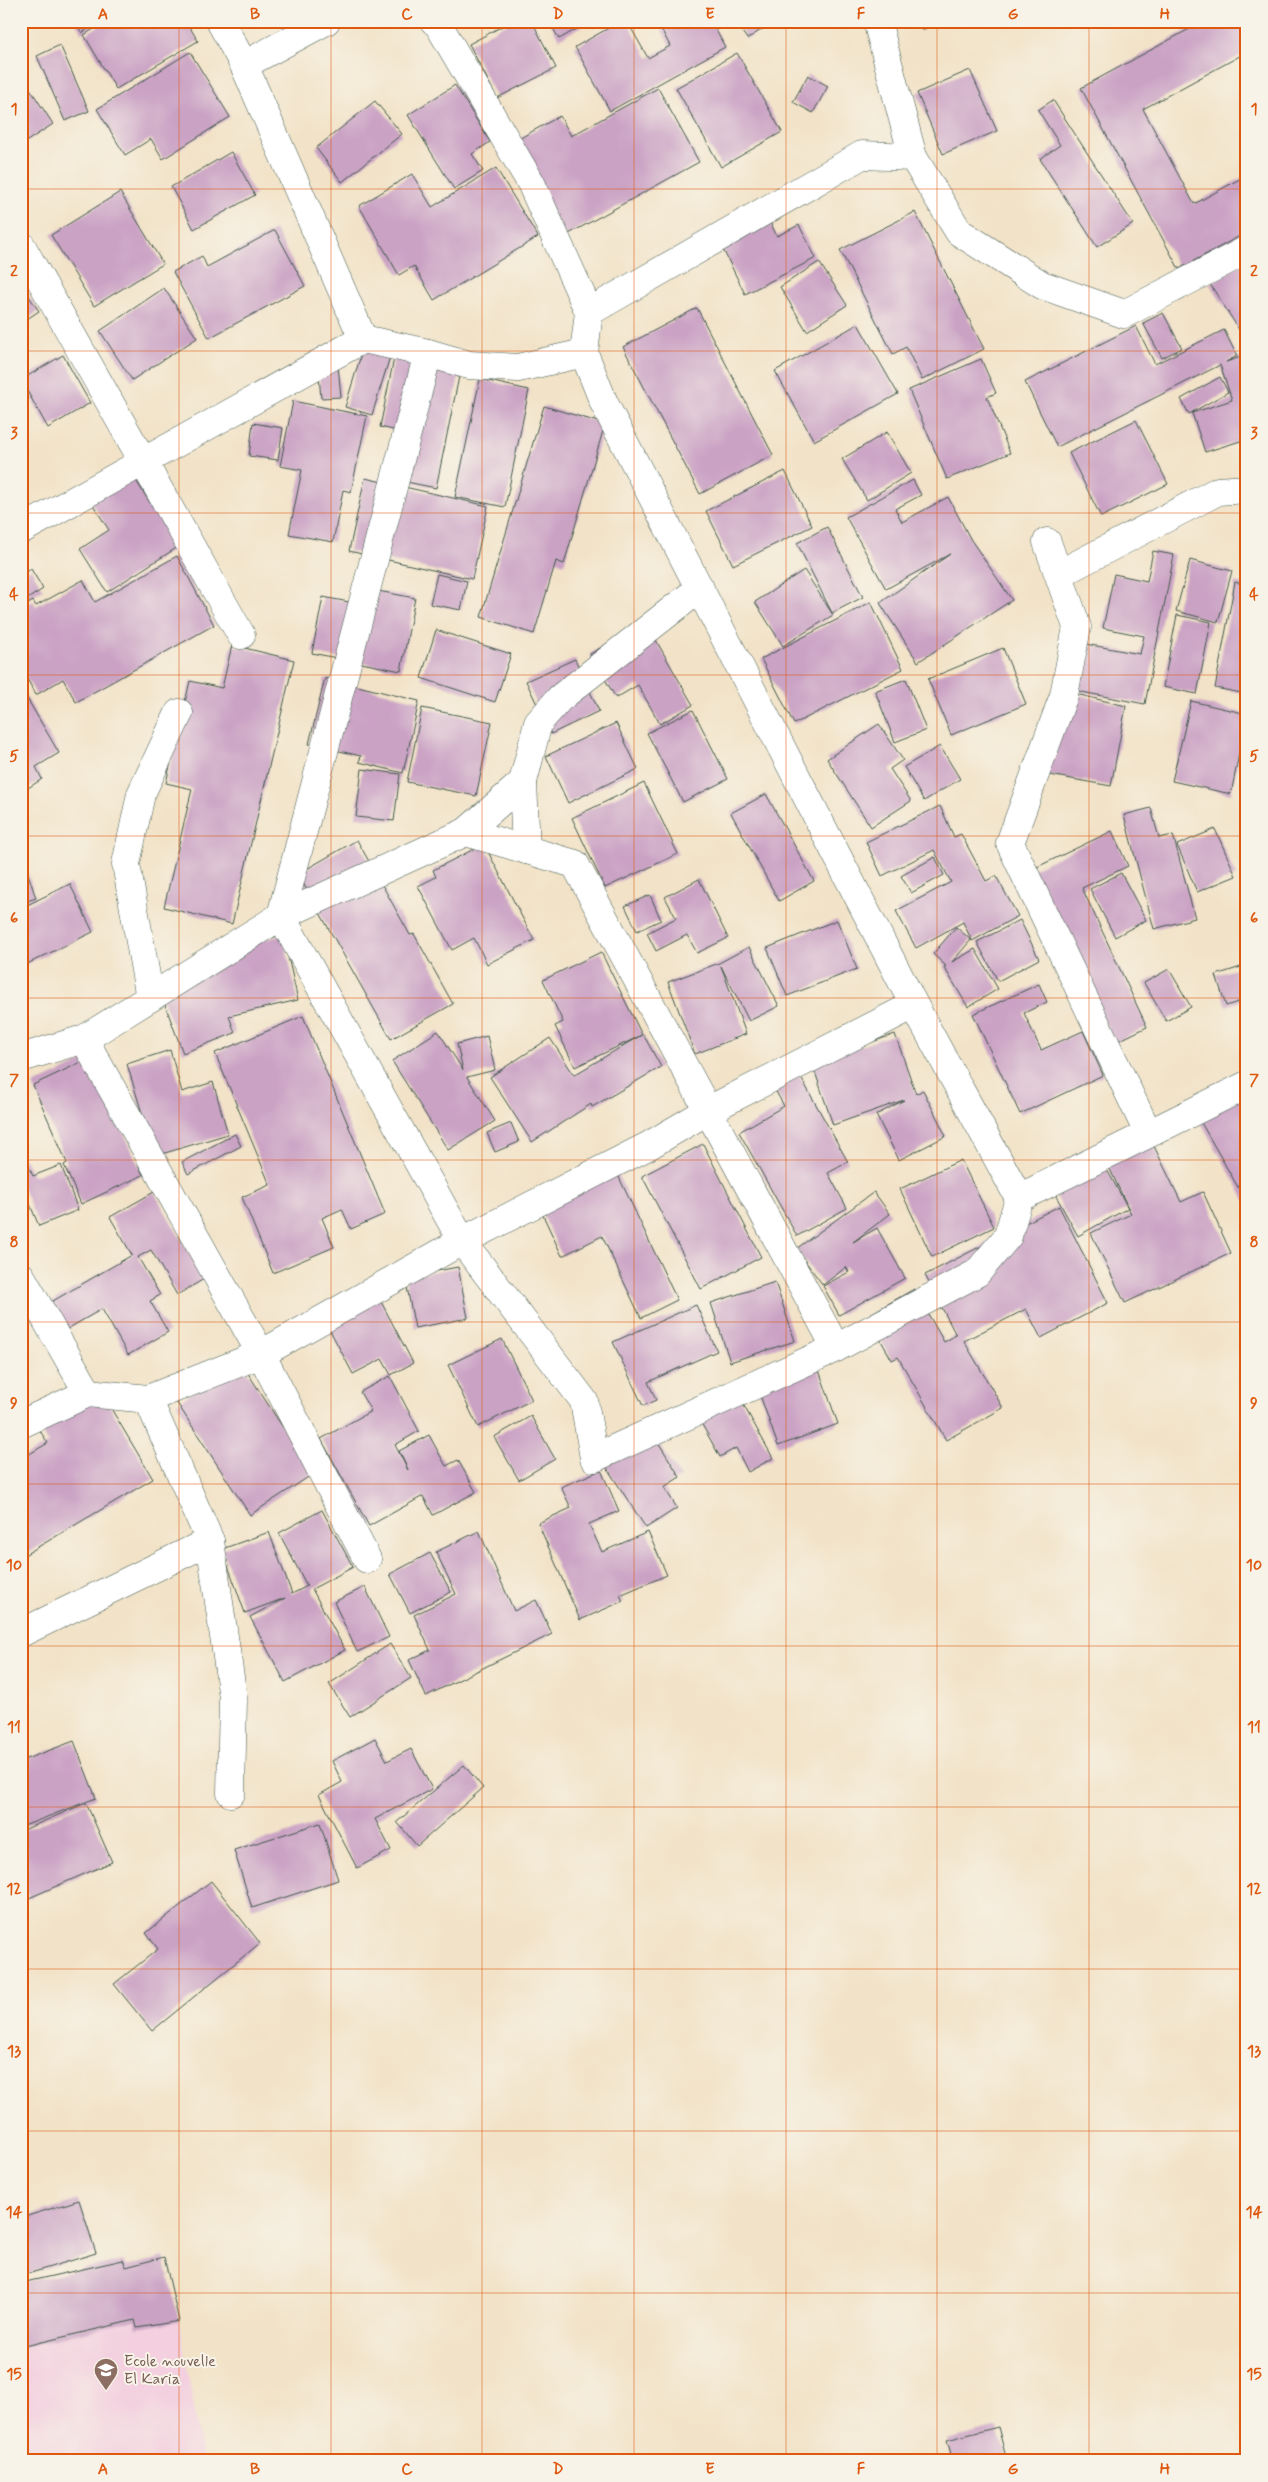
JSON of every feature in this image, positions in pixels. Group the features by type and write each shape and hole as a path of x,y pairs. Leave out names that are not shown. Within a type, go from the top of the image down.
{"street":[{"path":"220,21 244,65 363,339"},
{"path":"244,65 326,21"},
{"path":"428,353 281,916 462,1241 584,1401 594,1458 836,1348 977,1273 1008,1236 1019,1198 914,1005 604,403 584,353 589,312 531,183 438,24 434,21"},
{"path":"877,21 912,157 959,232 1042,285 1124,314 1247,250"},
{"path":"589,312 862,155 912,157"},
{"path":"21,245 242,635"},
{"path":"21,530 363,339 469,364 518,368 584,353"},
{"path":"1059,574 1218,491 1247,489"},
{"path":"1048,542 1077,627 1064,695 1010,843 1148,1133"},
{"path":"526,850 523,782 538,723 560,698 700,588"},
{"path":"150,998 126,864 141,794 179,713"},
{"path":"21,1058 84,1039 281,916 466,832 523,782"},
{"path":"466,832 575,864 836,1348"},
{"path":"21,1424 88,1393 148,1399 261,1354 462,1241 648,1146 709,1110 914,1005"},
{"path":"84,1039 261,1354 367,1559"},
{"path":"1019,1198 1247,1085"},
{"path":"21,1276 88,1393"},
{"path":"148,1399 210,1541 233,1698 231,1793"},
{"path":"21,1633 210,1541"}],"shaded area":[{"name":"Ecole nouvelle El Karia","path":"123,2260 127,2267 179,2321 203,2461 21,2461 21,2283"}],"building":[{"path":"74,21 100,21 82,33"},
{"path":"107,21 186,21 198,41 116,89 84,35"},
{"path":"512,21 532,21 556,68 497,98 469,44"},
{"path":"549,21 591,21 559,39"},
{"path":"621,21 627,21 648,58 670,46 657,21 711,21 725,47 610,111 575,47"},
{"path":"735,21 775,21 747,39"},
{"path":"918,21 940,21 922,30"},
{"path":"1204,21 1247,21 1247,52 1143,109 1194,204 1247,175 1247,232 1179,269 1081,88"},
{"path":"60,45 89,111 65,121 37,56"},
{"path":"190,52 230,117 163,159 151,139 125,155 97,109"},
{"path":"737,53 782,132 721,167 676,88"},
{"path":"970,70 997,131 943,154 917,93"},
{"path":"21,75 53,124 21,145"},
{"path":"808,75 828,86 813,113 793,102"},
{"path":"455,85 490,142 472,154 483,171 454,189 408,115"},
{"path":"658,88 699,162 565,236 513,142 560,116 571,136"},
{"path":"1053,100 1133,224 1097,247 1040,159 1060,145 1038,110"},
{"path":"375,101 402,134 342,182 316,148"},
{"path":"231,152 255,195 194,229 171,187"},
{"path":"496,168 538,237 434,300 414,266 399,275 359,206 412,174 432,207"},
{"path":"120,192 163,264 94,306 51,235"},
{"path":"761,205 777,236 799,225 816,258 745,294 713,229"},
{"path":"915,212 984,349 922,380 906,347 893,354 840,250"},
{"path":"275,230 305,286 209,338 173,272 202,256 207,267"},
{"path":"1247,260 1247,342 1210,284"},
{"path":"819,262 847,305 807,331 780,287"},
{"path":"21,285 39,311 21,323"},
{"path":"164,288 197,338 132,380 100,331"},
{"path":"697,308 773,455 700,494 623,347"},
{"path":"1163,313 1182,348 1162,358 1143,323"},
{"path":"858,324 898,394 814,441 775,371"},
{"path":"1136,326 1155,364 1224,330 1237,356 1226,362 1247,355 1247,439 1205,452 1192,413 1232,400 1220,365 1057,447 1025,382"},
{"path":"365,342 392,350 372,415 345,407"},
{"path":"396,348 462,362 436,488 392,479 402,432 380,427"},
{"path":"63,355 90,403 48,428 21,380"},
{"path":"981,359 996,393 987,397 1010,453 947,479 909,390"},
{"path":"338,365 341,397 321,398 318,366"},
{"path":"1220,377 1228,392 1189,414 1181,399"},
{"path":"480,379 529,390 505,507 455,497"},
{"path":"293,401 367,416 351,492 343,490 333,542 289,534 302,470 280,466"},
{"path":"544,406 605,424 564,564 556,561 534,634 481,617"},
{"path":"1136,420 1168,484 1101,517 1069,453"},
{"path":"253,423 283,428 278,460 249,456"},
{"path":"887,432 911,473 867,500 842,459"},
{"path":"128,468 178,547 107,592 80,549 109,530 86,494"},
{"path":"785,471 812,526 733,565 706,511"},
{"path":"365,478 488,506 472,579 349,551"},
{"path":"913,480 921,495 895,509 902,522 948,497 971,540 1012,600 918,662 880,603 950,554 886,589 846,517"},
{"path":"827,527 863,597 832,613 797,543"},
{"path":"1153,551 1174,555 1145,704 1071,690 1080,643 1140,654 1144,636 1103,628 1114,574 1147,581"},
{"path":"177,556 214,625 76,702 63,679 36,695 21,668 21,608 33,601 36,606 83,580 95,602"},
{"path":"1190,560 1232,571 1218,622 1176,611"},
{"path":"31,569 43,589 21,603 21,575"},
{"path":"804,570 833,615 783,646 755,602"},
{"path":"437,574 467,581 461,610 430,604"},
{"path":"1235,582 1247,585 1247,694 1215,688"},
{"path":"357,587 415,598 401,671 312,653 323,597 354,603"},
{"path":"871,602 903,669 794,724 761,659"},
{"path":"1177,615 1211,622 1197,694 1163,687"},
{"path":"645,621 693,705 660,724 638,685 616,698 590,654"},
{"path":"436,630 511,654 495,702 421,678"},
{"path":"232,645 294,660 232,924 164,907 192,789 166,783 190,681 222,688"},
{"path":"1003,648 1026,704 951,735 928,679"},
{"path":"575,659 599,711 551,734 526,681"},
{"path":"325,678 419,701 403,773 359,762 361,756 309,744"},
{"path":"906,679 926,730 895,742 875,691"},
{"path":"21,688 59,753 36,767 42,779 28,788 21,776"},
{"path":"1059,690 1126,706 1111,786 1044,774"},
{"path":"1191,701 1247,714 1231,794 1172,781"},
{"path":"422,708 492,722 476,796 407,782"},
{"path":"693,710 728,779 683,802 647,733"},
{"path":"616,723 638,769 568,803 546,756"},
{"path":"879,724 903,760 890,769 911,801 871,827 827,759"},
{"path":"940,746 960,779 924,801 904,767"},
{"path":"362,769 400,774 394,821 356,817"},
{"path":"644,783 678,854 605,888 572,818"},
{"path":"766,794 814,881 779,901 731,813"},
{"path":"940,806 954,837 961,834 986,881 996,876 1018,916 972,941 963,922 916,948 896,911 951,882 934,850 882,876 866,842"},
{"path":"1151,808 1159,838 1173,835 1195,918 1154,929 1124,815"},
{"path":"1215,829 1236,876 1197,892 1177,845"},
{"path":"1112,831 1128,866 1082,888 1147,1027 1114,1043 1033,869"},
{"path":"357,840 410,935 414,934 453,1004 391,1039 298,874"},
{"path":"484,844 534,940 487,964 474,938 452,950 418,886 436,877 433,870"},
{"path":"21,853 36,898 21,903"},
{"path":"935,857 944,875 911,893 901,876"},
{"path":"1121,873 1146,920 1115,937 1090,889"},
{"path":"699,879 728,938 697,953 687,935 656,951 647,933 676,918 665,897"},
{"path":"70,884 93,932 21,967 21,908"},
{"path":"650,895 661,920 637,931 625,906"},
{"path":"837,920 857,969 787,996 767,948"},
{"path":"1020,920 1039,959 998,981 977,942"},
{"path":"956,927 971,940 952,962 975,949 998,989 968,1007 944,967 946,966 933,954"},
{"path":"283,935 298,1000 229,1016 235,1033 183,1053 161,994 208,953"},
{"path":"749,947 779,1006 749,1021 721,966 746,1034 695,1054 668,982 719,963"},
{"path":"601,952 642,1035 575,1067 555,1026 563,1022 543,980"},
{"path":"1247,965 1247,999 1226,1006 1216,975"},
{"path":"1169,969 1191,1007 1166,1021 1144,983"},
{"path":"1039,984 1047,1002 1024,1013 1041,1050 1083,1031 1103,1075 1020,1114 973,1014"},
{"path":"303,1016 385,1214 351,1229 342,1209 322,1218 334,1247 273,1273 242,1197 270,1185 215,1053"},
{"path":"438,1031 463,1070 457,1044 487,1036 495,1070 467,1077 495,1121 448,1150 392,1061"},
{"path":"643,1034 661,1067 592,1107 591,1104 532,1142 490,1077 550,1038 574,1075"},
{"path":"895,1034 916,1094 923,1090 946,1136 899,1160 876,1115 904,1100 833,1125 812,1063"},
{"path":"170,1050 182,1092 213,1082 228,1134 155,1156 127,1064"},
{"path":"90,1058 143,1175 81,1204 64,1165 67,1163 33,1085"},
{"path":"799,1074 848,1162 828,1173 847,1208 797,1236 739,1132 784,1106 774,1088"},
{"path":"1242,1096 1247,1105 1247,1203 1200,1121"},
{"path":"511,1123 519,1142 495,1152 487,1133"},
{"path":"235,1134 241,1146 188,1174 182,1162"},
{"path":"703,1144 761,1257 701,1289 642,1176"},
{"path":"1153,1144 1181,1202 1203,1192 1231,1253 1125,1303 1091,1233 1131,1214 1108,1165"},
{"path":"1095,1148 1128,1208 1078,1236 1045,1176"},
{"path":"25,1159 33,1176 61,1165 78,1210 39,1226 21,1183 21,1160"},
{"path":"961,1160 994,1227 932,1257 900,1189"},
{"path":"617,1173 677,1300 641,1318 602,1236 562,1256 540,1209"},
{"path":"154,1192 204,1279 177,1295 151,1250 138,1257 160,1295 150,1301 168,1332 128,1355 102,1309 62,1332 46,1305 132,1255 110,1217"},
{"path":"874,1192 890,1214 853,1242 877,1228 905,1278 839,1315 823,1286 849,1272 846,1267 823,1285 796,1249"},
{"path":"1059,1206 1108,1303 1041,1338 1026,1309 964,1341 1003,1408 946,1440 898,1357 892,1360 867,1316 914,1289 944,1342 956,1335 925,1275"},
{"path":"458,1267 468,1318 415,1328 405,1277"},
{"path":"775,1282 795,1341 730,1362 711,1303"},
{"path":"376,1292 413,1363 391,1375 382,1359 353,1374 324,1319"},
{"path":"696,1305 717,1351 648,1382 656,1400 643,1406 613,1342"},
{"path":"21,1330 28,1361 21,1362"},
{"path":"502,1339 532,1400 478,1427 448,1365"},
{"path":"814,1356 838,1424 778,1446 754,1378"},
{"path":"240,1361 313,1474 250,1515 177,1403"},
{"path":"390,1376 419,1431 395,1445 408,1470 399,1451 429,1435 446,1466 458,1460 476,1492 433,1515 423,1496 369,1526 321,1439 371,1411 360,1392"},
{"path":"97,1385 153,1479 21,1557 21,1459 48,1443 34,1422"},
{"path":"734,1388 773,1458 748,1472 736,1448 720,1457 694,1410"},
{"path":"531,1416 555,1459 519,1480 494,1437"},
{"path":"653,1434 680,1477 664,1487 677,1508 646,1528 605,1465"},
{"path":"601,1470 619,1511 589,1524 602,1552 648,1532 667,1575 620,1595 623,1601 580,1620 538,1523 571,1508 561,1487"},
{"path":"322,1510 353,1567 312,1589 345,1650 285,1682 250,1617 285,1598 245,1613 222,1549 269,1532 292,1594 307,1586 279,1533"},
{"path":"479,1531 514,1611 536,1600 552,1634 426,1696 409,1660 430,1650 414,1615 456,1594 436,1552"},
{"path":"430,1553 451,1592 410,1613 390,1574"},
{"path":"365,1587 389,1637 357,1652 334,1602"},
{"path":"390,1644 411,1678 350,1717 329,1684"},
{"path":"375,1738 387,1761 411,1749 432,1789 375,1819 391,1850 357,1868 319,1795 342,1782 332,1761"},
{"path":"74,1741 96,1798 21,1827 21,1761"},
{"path":"464,1765 483,1788 417,1846 397,1822"},
{"path":"86,1803 112,1862 29,1898 21,1881 21,1831"},
{"path":"320,1823 338,1880 252,1908 234,1850"},
{"path":"211,1881 260,1943 152,2031 114,1984 158,1949 146,1933"},
{"path":"79,2200 96,2253 21,2276 21,2218"},
{"path":"164,2257 179,2321 137,2328 135,2320 21,2347 21,2283 123,2260 126,2267"},
{"path":"22,2426 30,2461 21,2461"},
{"path":"998,2427 1007,2461 953,2461 947,2440"}],"place":[{"name":"Ecole nouvelle El Karia","path":"106,2391"}]}
